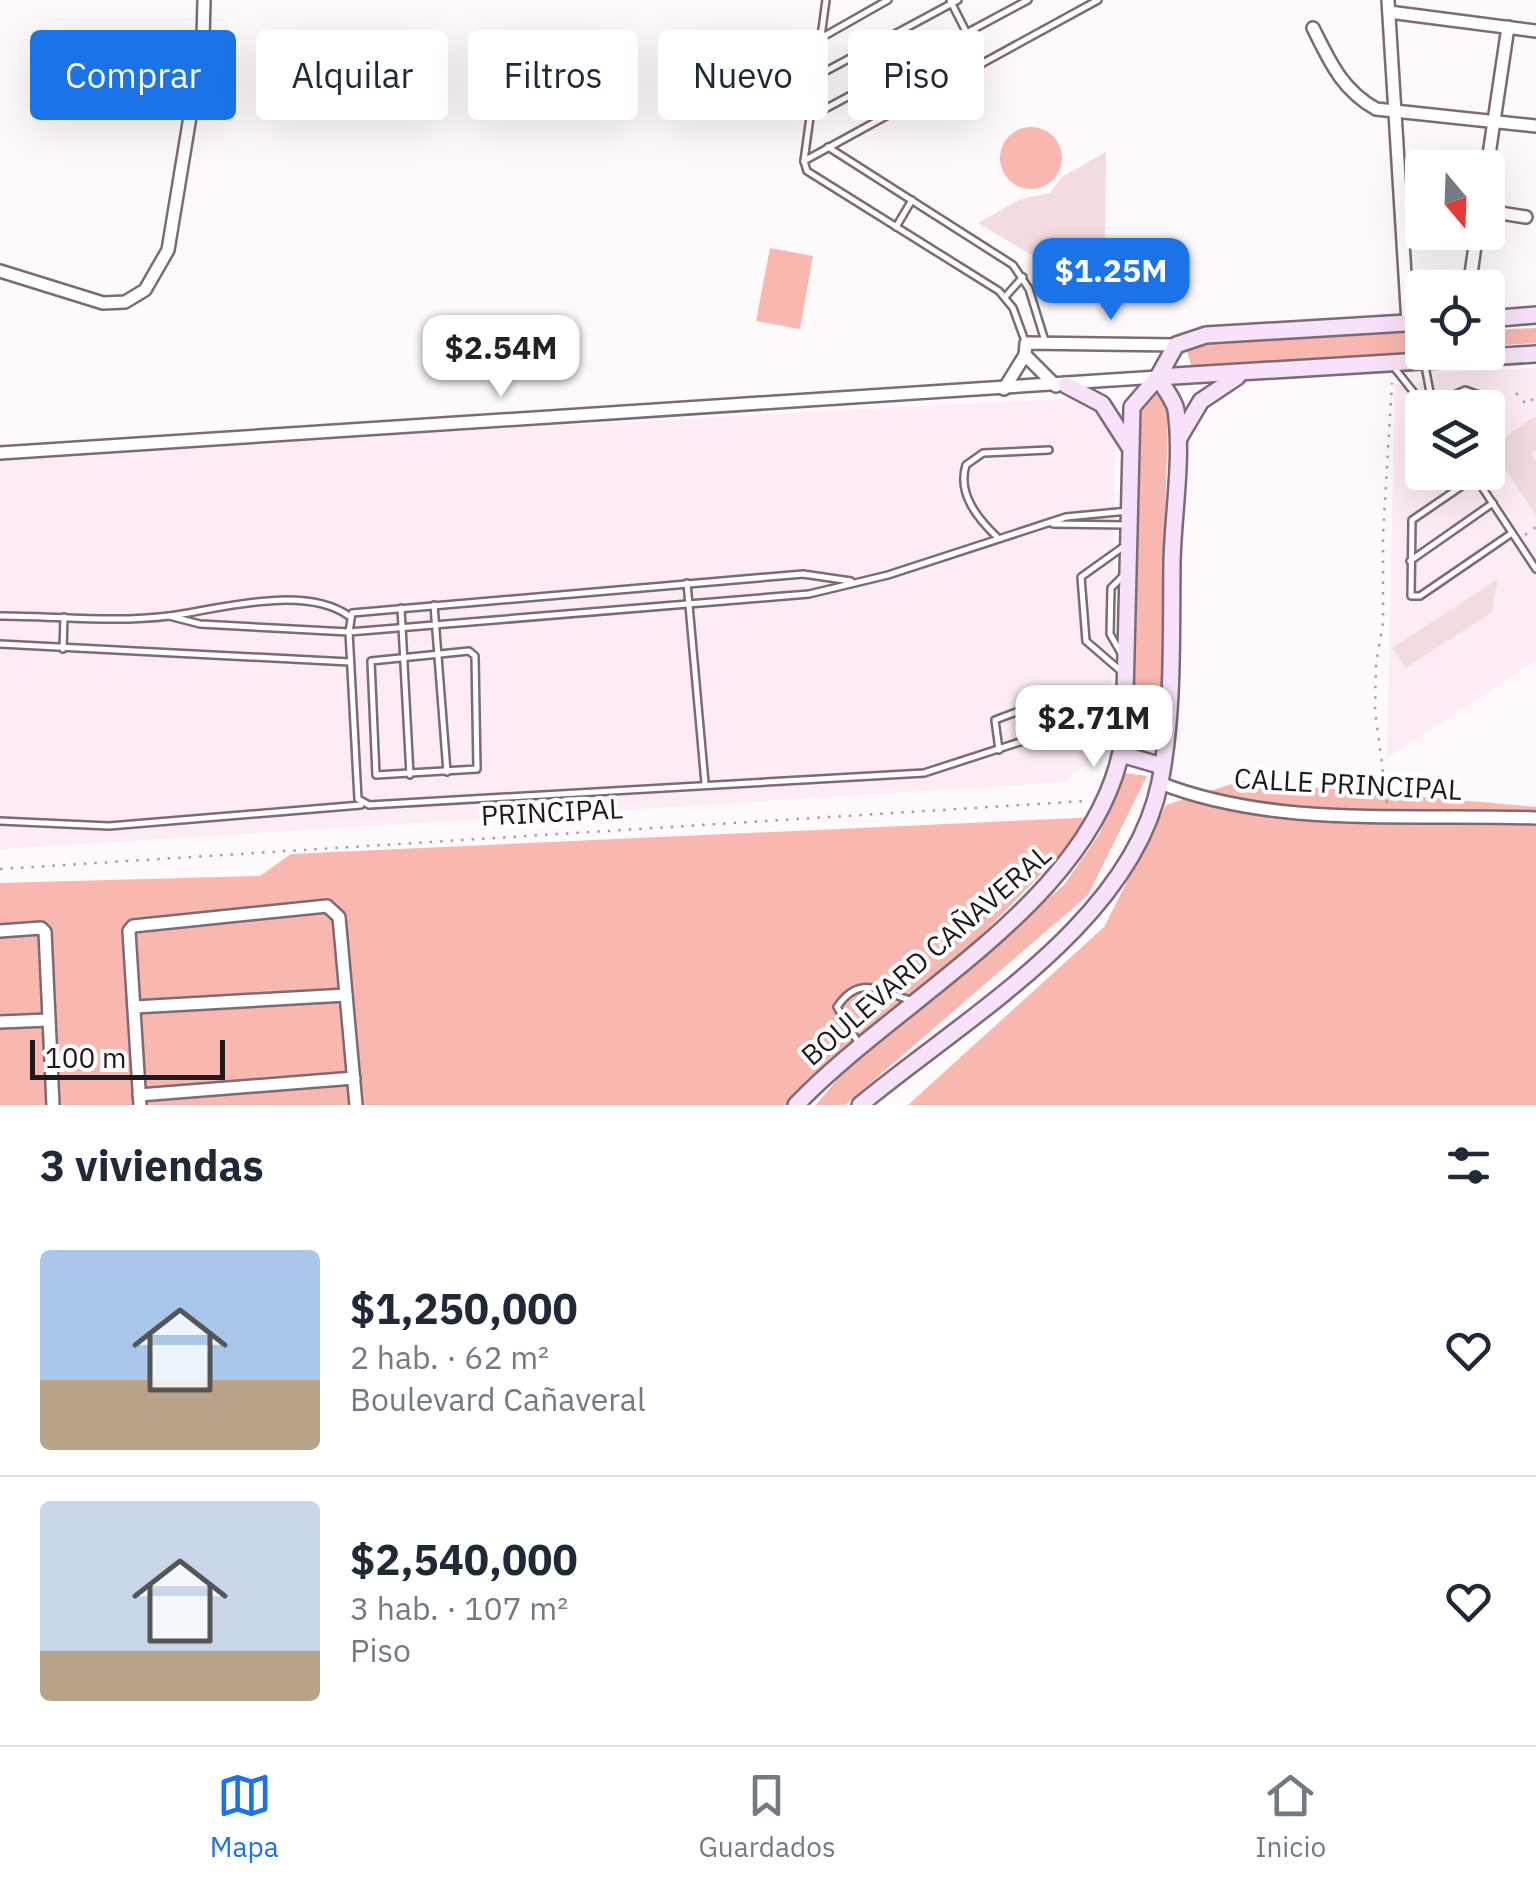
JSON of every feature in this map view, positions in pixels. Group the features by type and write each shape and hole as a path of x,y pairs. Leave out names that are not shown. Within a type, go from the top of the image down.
{"street":[{"path":"0,271 104,303 125,302 145,290 168,250 203,38 204,0"},
{"path":"1411,270 1388,6 1536,31"},
{"path":"1490,150 1508,27"},
{"path":"1314,28 1336,75 1358,99 1376,110 1536,126"},
{"path":"1505,214 1526,217"},
{"path":"1505,317 1536,315"},
{"path":"1004,389 1026,349 1045,342 1176,344 1206,335 1405,323"},
{"name":"BOULEVARD CAÑAVERAL","path":"796,1105 860,1044 1057,876 1107,800 1124,735 1132,407 1158,377 1176,344"},
{"path":"1026,349 1061,385 1102,404 1116,419 1132,457"},
{"path":"1505,354 1536,354"},
{"path":"0,453 1405,363"},
{"path":"1175,452 1189,416 1201,401 1232,378 1251,372"},
{"path":"860,1105 1032,967 1092,912 1133,852 1160,783 1169,712 1176,407 1158,377"},
{"path":"1121,754 1162,766"},
{"name":"CALLE PRINCIPAL","path":"1160,783 1236,806 1536,818"},
{"path":"354,1078 140,1100 129,931 134,926 327,906 339,916 354,1078 356,1105"},
{"path":"0,931 41,928 44,932 54,1105 40,1105"},
{"path":"135,1007 346,995"},
{"path":"0,1022 48,1020"}],"lane":[{"path":"821,30 826,0"},
{"path":"828,34 888,0"},
{"path":"973,30 1028,0"},
{"path":"984,62 1098,0"},
{"path":"828,70 953,1 966,30"},
{"path":"809,120 804,161 809,173 1005,297 1026,349"},
{"path":"804,161 878,120"},
{"path":"828,147 1002,258 1023,278 1045,342"},
{"path":"896,227 912,200"},
{"path":"1005,297 1023,278"},
{"path":"1392,364 1414,390"},
{"path":"998,538 972,509 963,481 966,465 983,453 1048,450"},
{"path":"1452,490 1412,520 1410,594 1417,598 1512,533"},
{"path":"1484,490 1536,568"},
{"path":"1410,561 1493,503"},
{"path":"169,616 200,624 348,632 821,593 1076,515 1131,517"},
{"path":"1050,523 1131,517"},
{"path":"1126,667 1086,641 1081,577 1130,543"},
{"path":"0,616 169,616 208,606 320,602 349,616 400,608 803,574 851,582"},
{"path":"687,583 704,783"},
{"path":"434,605 447,772"},
{"path":"400,608 410,775"},
{"path":"63,648 64,616"},
{"path":"349,616 357,795 364,804"},
{"path":"0,644 350,662"},
{"path":"471,650 475,656 478,767 378,776 374,771 370,663 377,657 438,652 471,650"},
{"path":"1000,750 992,725 998,718 1073,692 1084,697 1093,739"},
{"path":"0,821 109,826 364,804 924,773 1125,708"},
{"path":"1028,742 1124,735"},
{"path":"860,1044 837,1007 848,990 860,986 913,1000"}],"path":[{"path":"1388,814 1376,679 1384,623 1383,535 1392,382"},
{"path":"1516,393 1526,404 1536,398"},
{"path":"1518,541 1536,528"},
{"name":"PRINCIPAL","path":"0,869 1107,800"}],"shaded area":[{"path":"1031,127 1053,136 1062,158 1053,180 1031,189 1009,180 1000,158 1009,136"},
{"path":"770,248 813,256 800,329 756,321"},
{"path":"1536,328 1536,343 1505,345 1505,329"},
{"path":"1405,330 1405,356 1192,369 1187,351 1194,345"},
{"path":"1536,368 1536,660 1387,758 1395,383 1411,389 1420,382 1434,383 1433,373"},
{"path":"1159,391 1168,403 1160,737 1149,749 1140,751 1133,737 1142,402 1148,392"},
{"path":"1082,398 1105,418 1115,439 1110,745 1064,782 0,849 0,455"},
{"path":"1124,773 1147,776 1088,895 845,1105 816,1105 841,1075 805,1105 0,1105 0,883 260,876 291,854 1097,817 861,1058 1064,885 1100,833"},
{"path":"1241,781 1536,807 1536,1105 908,1105 1104,927 1166,805"}],"building":[{"path":"1106,152 1104,298 978,223 1021,199 1050,193 1062,177"},
{"path":"1536,416 1536,450 1531,453 1536,461 1536,515 1505,469 1505,437"},
{"path":"1498,579 1492,612 1406,668 1392,648"}]}
